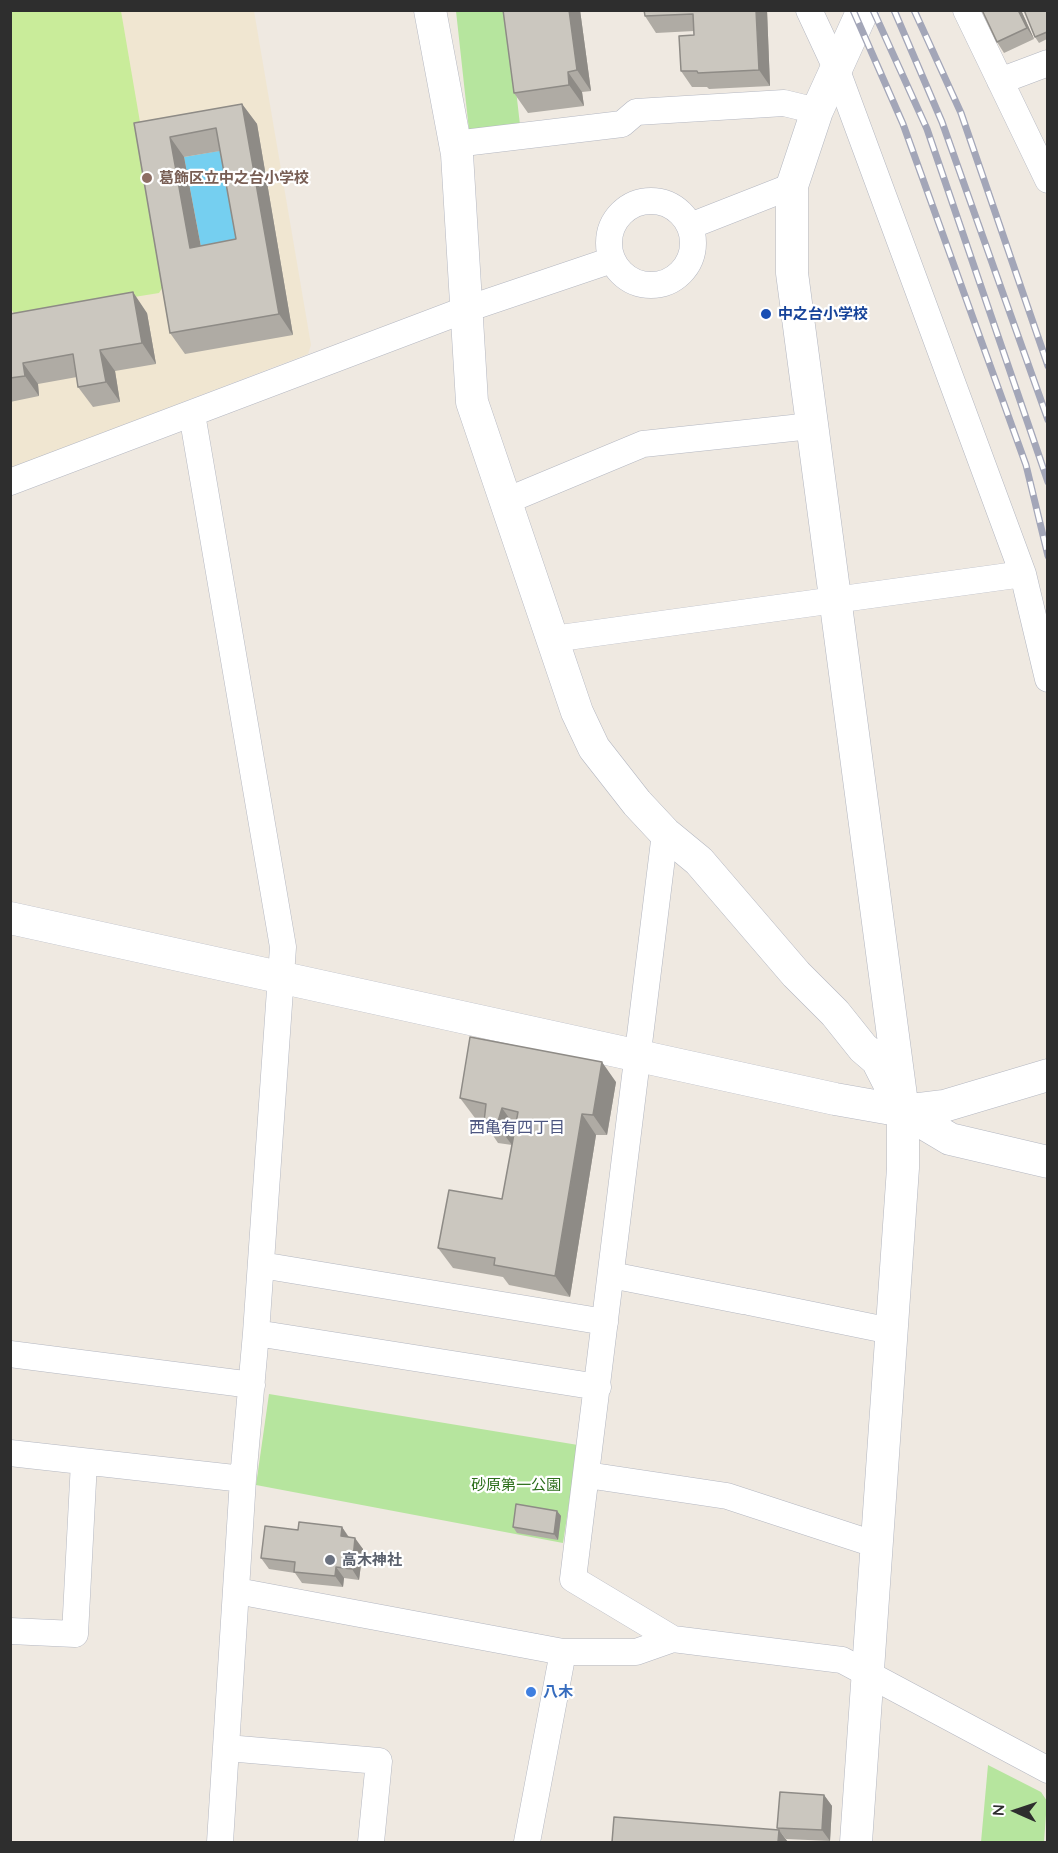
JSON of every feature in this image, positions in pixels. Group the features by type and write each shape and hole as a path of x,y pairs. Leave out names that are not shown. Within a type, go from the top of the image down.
{"street":[{"path":"430,10 455,144 472,402 577,712 594,748 665,833 699,861 796,974 835,1013 862,1048 877,1060 903,1111 950,1139 1047,1162"},
{"path":"809,10 836,68 1023,574 1047,679"},
{"path":"856,1842 903,1167 903,1111 792,273 792,186 817,111 863,10"},
{"path":"966,10 1047,180"},
{"path":"1000,81 1047,63"},
{"path":"455,144 622,124 636,112 784,103 817,111"},
{"path":"690,226 792,186"},
{"path":"654,200 673,206 690,226 694,240 692,255 685,268 675,278 661,284 646,285 632,281 620,272 612,260 609,233 623,210 634,203 654,200"},
{"path":"10,482 467,309 612,260"},
{"path":"192,414 283,946 256,1333 243,1479 220,1842"},
{"path":"506,501 644,444 811,426"},
{"path":"553,639 1023,574"},
{"path":"665,833 573,1579 673,1639 842,1660 1047,1770"},
{"path":"10,918 835,1099 903,1111 944,1106 1047,1075"},
{"path":"261,1265 605,1322"},
{"path":"611,1275 891,1331"},
{"path":"256,1333 598,1387"},
{"path":"10,1354 252,1385"},
{"path":"10,1453 243,1479"},
{"path":"10,1631 75,1634 84,1462"},
{"path":"587,1475 727,1496 877,1545"},
{"path":"237,1591 563,1652 636,1652 673,1639"},
{"path":"527,1842 563,1652"},
{"path":"227,1748 379,1761 372,1842"}],"shaded area":[{"name":"葛飾区立中之台小学校","path":"11,11 254,11 311,345 308,354 11,468"}],"green space":[{"path":"11,11 121,11 167,280 159,293 16,316 11,309"},
{"path":"456,11 507,11 520,125 469,130"},
{"name":"砂原第一公園","path":"269,1394 578,1445 563,1543 256,1485"},
{"path":"988,1765 1041,1792 1047,1801 1044,1842 981,1842"}],"water":[{"path":"230,149 250,260 205,268 184,157"}],"building":[{"path":"503,10 569,10 577,70 568,72 569,85 514,93"},
{"path":"644,10 756,10 759,70 698,73 697,71 681,71 679,36 694,35 693,14 645,16"},
{"path":"982,10 1018,10 1027,28 997,42"},
{"path":"1024,10 1047,10 1047,32 1035,37"},
{"path":"242,104 279,314 170,333 134,123","holes":["216,128 236,239 190,248 170,137"]},
{"path":"133,292 142,343 100,350 106,382 78,387 73,354 23,363 25,376 10,378 10,314"},
{"path":"470,1037 602,1062 593,1115 582,1114 555,1276 494,1265 495,1258 438,1248 449,1190 502,1199 518,1112 502,1108 497,1125 484,1122 486,1104 460,1098"},
{"path":"516,1504 557,1511 554,1534 513,1527"},
{"name":"高木神社","path":"299,1522 342,1527 341,1536 355,1538 352,1569 336,1567 335,1576 294,1572 295,1562 261,1558 265,1526 298,1530"},
{"path":"780,1792 824,1795 822,1830 777,1828"},
{"path":"614,1817 779,1830 778,1842 612,1842"}],"railway":[{"path":"853,10 903,124 1026,465 1048,556"},
{"path":"873,10 927,129 1048,482"},
{"path":"894,10 942,122 1048,420"},
{"path":"914,10 961,113 1048,366"}],"place":[{"name":"葛飾区立中之台小学校","path":"147,178"},
{"name":"中之台小学校","path":"766,314"},
{"name":"高木神社","path":"330,1560"},
{"name":"八木","path":"531,1692"}],"district":[{"name":"西亀有四丁目","path":"517,1128"}]}
